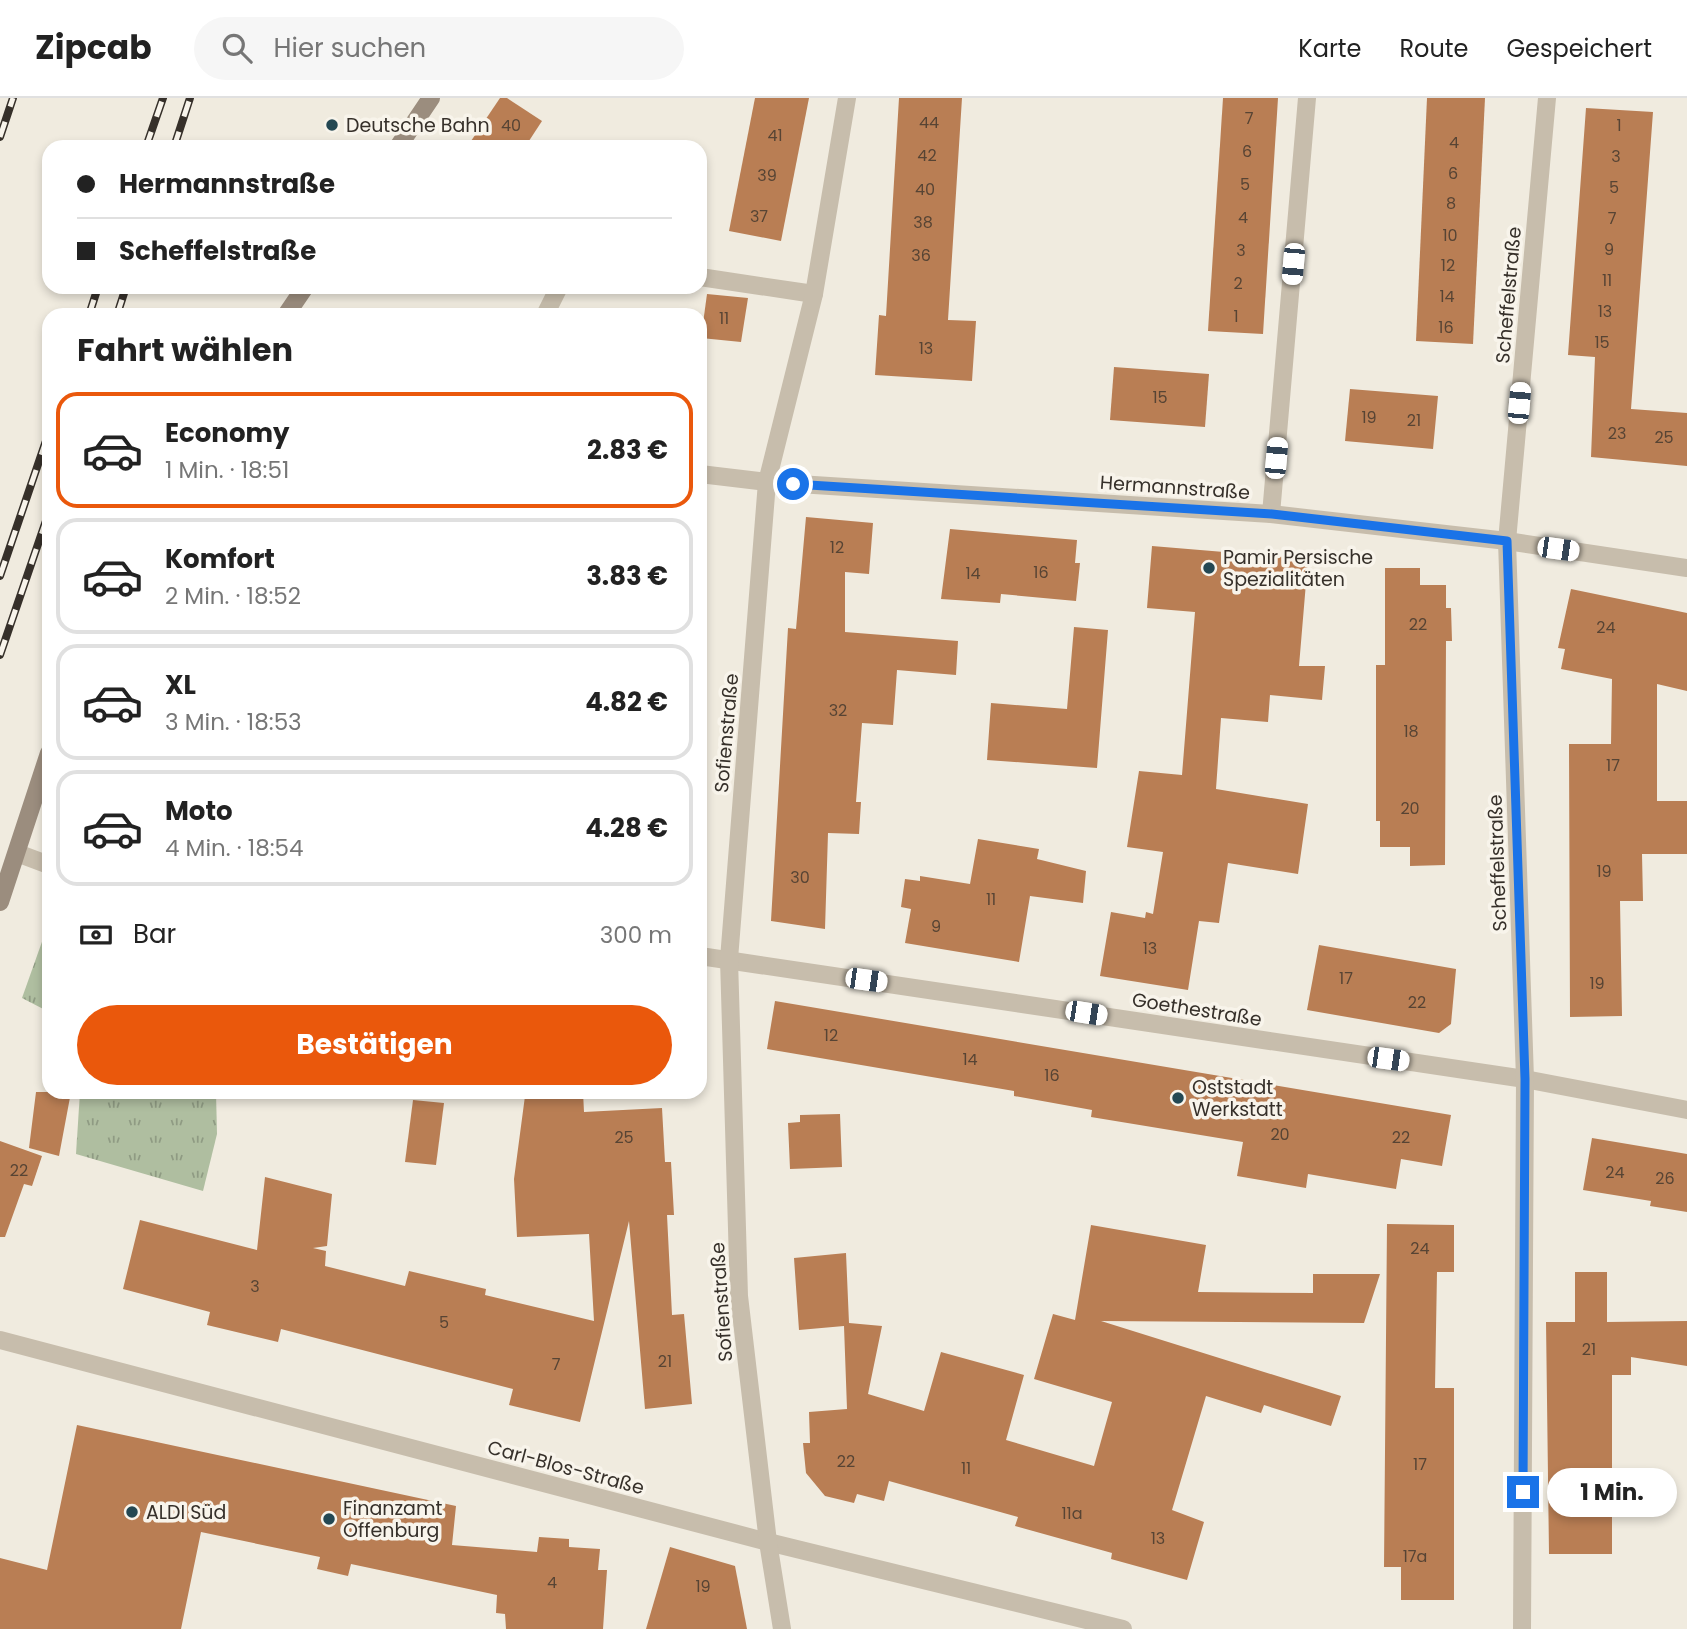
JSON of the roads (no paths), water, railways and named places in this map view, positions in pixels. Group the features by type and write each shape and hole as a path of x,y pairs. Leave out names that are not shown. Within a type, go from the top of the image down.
{"street":[{"path":"403,140 431,98"},
{"name":"Sofienstraße","path":"782,1629 768,1542 739,1296 729,959 766,482 814,294 847,98"},
{"path":"1272,514 1307,98"},
{"name":"Scheffelstraße","path":"1522,1629 1525,1079 1507,541 1547,98"},
{"path":"707,278 814,294"},
{"name":"Hermannstraße","path":"707,475 766,482 1272,514 1507,541 1687,568"},
{"path":"0,902 42,775"},
{"path":"17,853 42,862"},
{"name":"Goethestraße","path":"707,957 1525,1079 1687,1110"},
{"name":"Carl-Blos-Straße","path":"0,1340 768,1542 1123,1629"}],"railway":[{"path":"0,137 13,98"},
{"path":"148,140 163,98"},
{"path":"176,140 190,98"},
{"path":"91,308 96,294"},
{"path":"119,308 124,294"},
{"path":"0,576 42,453"},
{"path":"0,655 42,532"}],"place":[{"name":"Deutsche Bahn","path":"332,125"},
{"name":"Pamir Persische Spezialitäten","path":"1209,568"},
{"name":"Oststadt Werkstatt","path":"1178,1098"},
{"name":"ALDI Süd","path":"132,1512"},
{"name":"Finanzamt Offenburg","path":"329,1519"}]}
